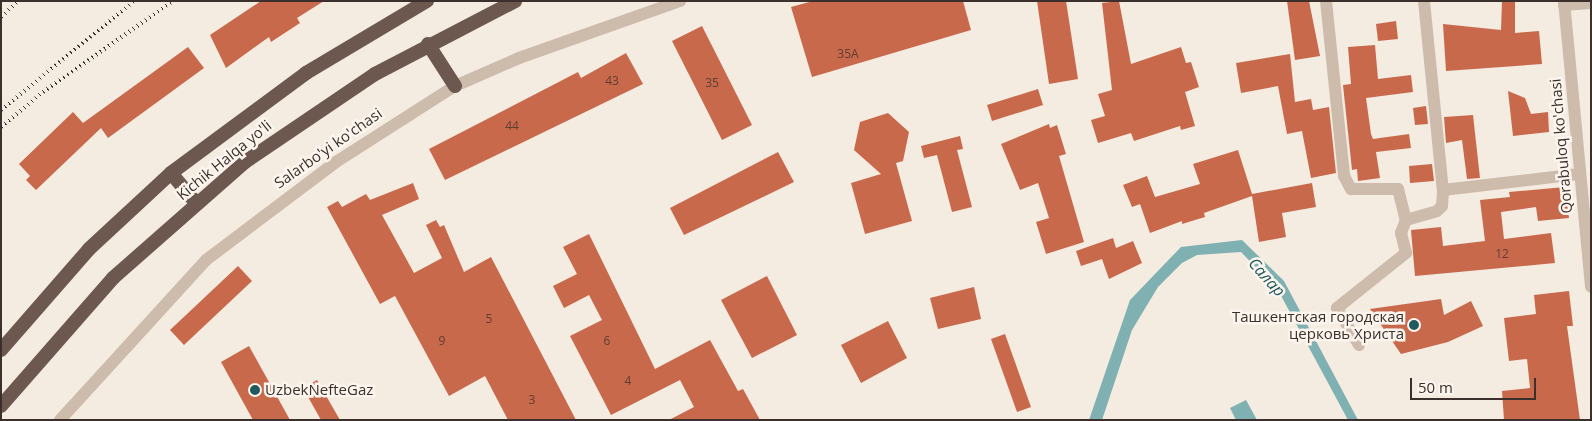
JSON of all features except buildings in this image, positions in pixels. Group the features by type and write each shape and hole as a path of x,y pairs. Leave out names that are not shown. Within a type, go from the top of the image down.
{"highway":[{"name":"Kichik Halqa yo'li","path":"1,350 89,249 171,173 306,73 427,1"},
{"name":"Kichik Halqa yo'li","path":"1,406 107,284 196,203 325,104 428,44 515,1"},
{"path":"428,44 454,86"},
{"path":"171,173 196,203"}],"street":[{"name":"Salarbo'yi ko'chasi","path":"60,420 206,260 336,162 454,86 519,58 680,1"},
{"path":"1326,1 1346,184 1351,189 1398,189 1406,220 1401,233 1406,253 1336,308 1359,345"},
{"path":"1406,220 1437,211 1442,206 1443,190 1424,1"},
{"path":"1564,3 1591,3"},
{"name":"Qorabuloq ko'chasi","path":"1564,3 1591,287"},
{"path":"1443,190 1580,174"}],"water":[{"name":"Салар","path":"1242,240 1284,281 1358,420 1348,420 1278,290 1241,252 1197,255 1182,263 1158,287 1132,330 1102,420 1089,420 1130,300 1181,247"},
{"path":"1246,400 1257,420 1236,420 1230,408"}],"railway":[{"path":"1,17 18,1"},
{"path":"1,110 134,1"},
{"path":"1,127 43,92 173,1"}],"place":[{"name":"Ташкентская городская церковь Христа","path":"1414,325"},
{"name":"UzbekNefteGaz","path":"255,390"}]}
